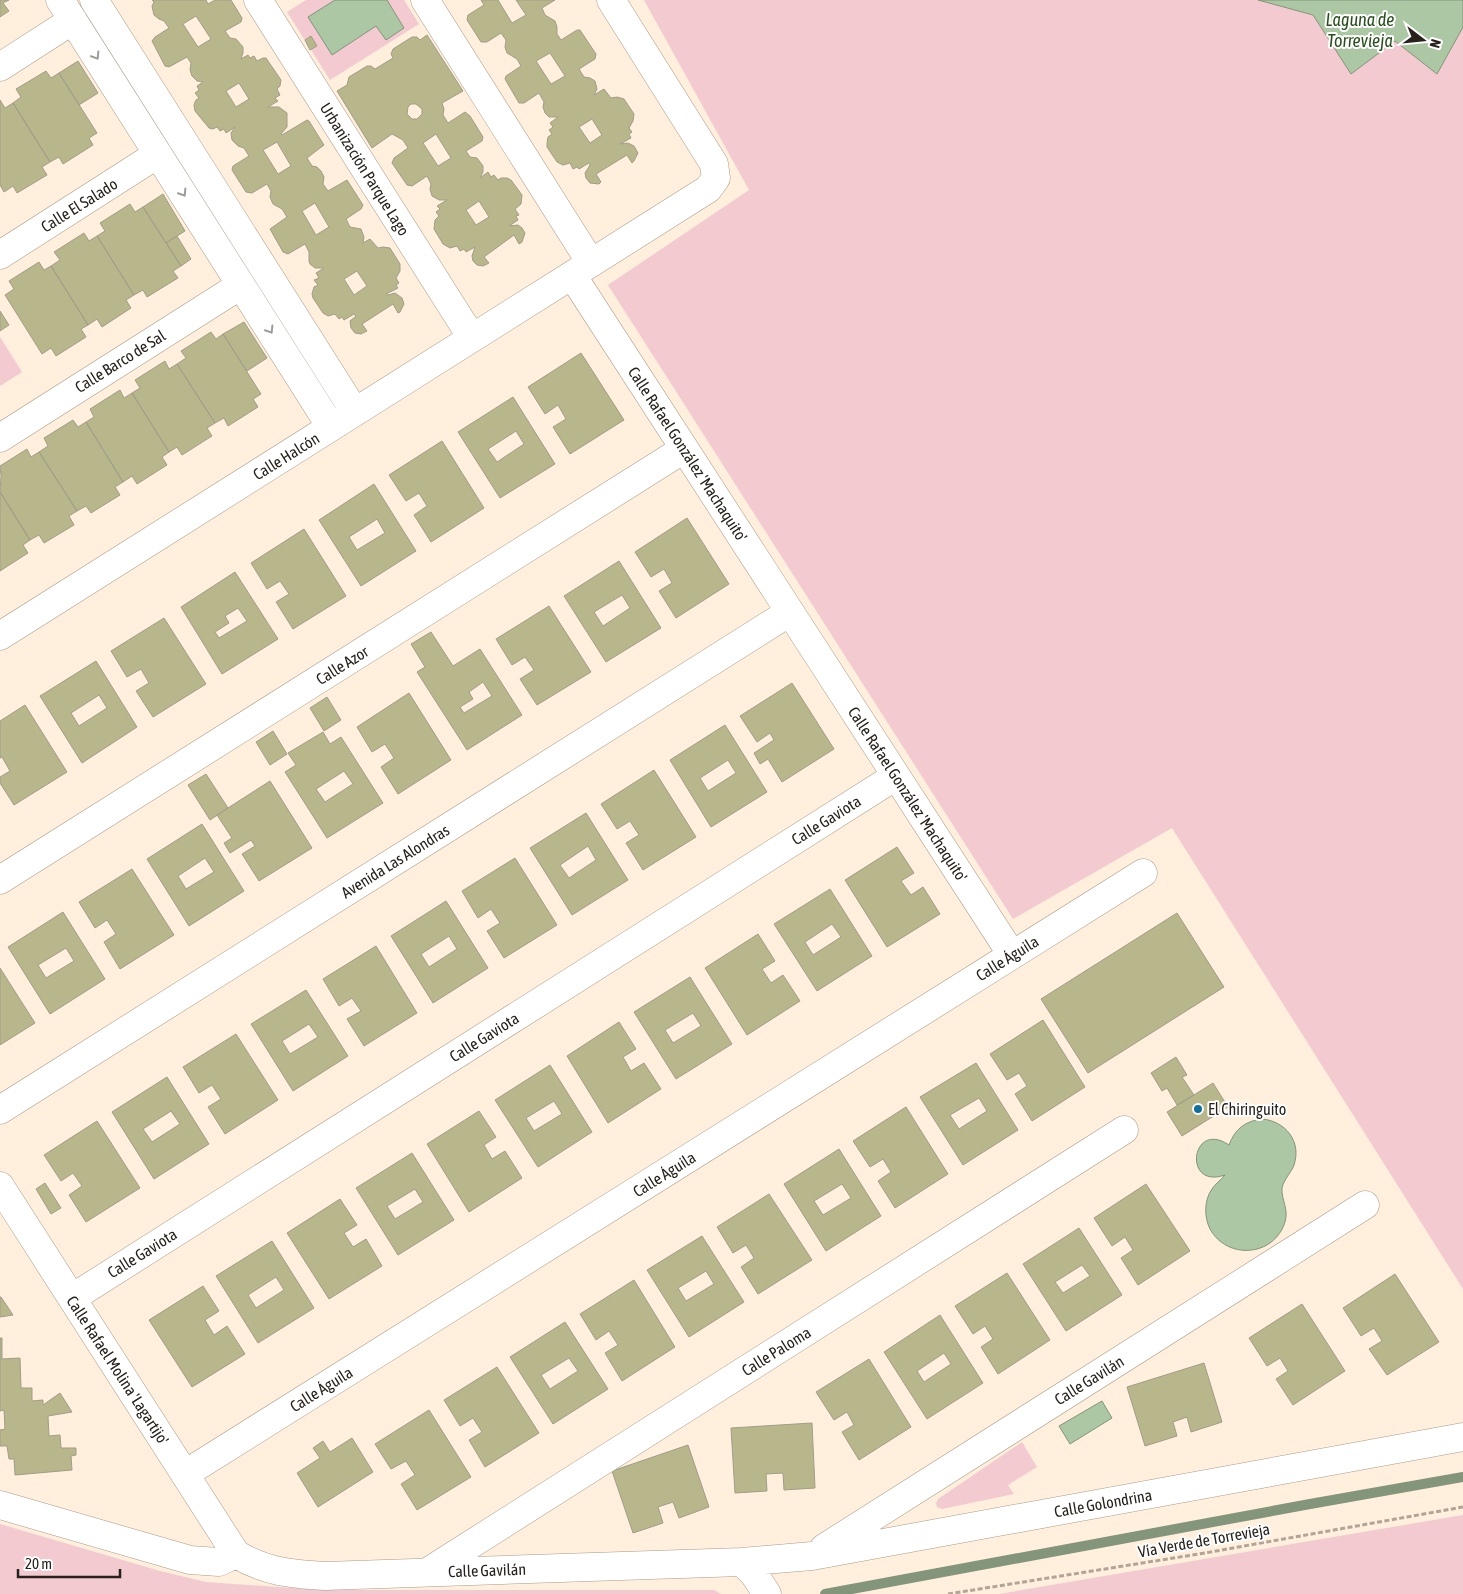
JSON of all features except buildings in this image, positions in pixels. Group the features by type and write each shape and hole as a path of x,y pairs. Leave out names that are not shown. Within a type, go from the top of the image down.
{"street":[{"path":"94,0 355,412"},
{"name":"Urbanización Parque Lago","path":"258,0 472,338"},
{"path":"425,0 581,269 708,189 712,186 717,175 714,164 611,0"},
{"path":"0,66 67,10 331,427"},
{"name":"Calle El Salado","path":"0,255 158,154"},
{"name":"Calle Halcón","path":"0,636 581,269"},
{"name":"Calle Rafael González 'Machaquito'","path":"581,269 684,449 1012,955"},
{"name":"Calle Barco de Sal","path":"0,438 241,285"},
{"name":"Calle Azor","path":"0,880 684,449"},
{"name":"Avenida Las Alondras","path":"0,1110 790,612"},
{"name":"Calle Gaviota","path":"72,1298 896,776"},
{"name":"Calle Águila","path":"185,1474 1143,873"},
{"name":"Calle Paloma","path":"428,1572 1124,1130"},
{"name":"Calle Rafael Molina 'Lagartijo'","path":"0,1186 236,1554"},
{"name":"Calle Gavilán","path":"812,1556 1365,1205"},
{"name":"Calle Golondrina","path":"742,1562 812,1556 1463,1437"},
{"path":"0,1505 190,1560 219,1562 236,1554"},
{"name":"Calle Gavilán","path":"236,1554 252,1564 272,1570 325,1576 742,1562"},
{"path":"742,1562 754,1574 767,1594"}],"path":[{"name":"Vía Verde de Torrevieja","path":"948,1594 1205,1553 1463,1507"}],"shaded area":[{"path":"306,0 404,0 419,24 330,80 287,12"},
{"path":"644,0 1463,0 1463,1289 1172,828 1013,919 608,285 749,190"},
{"path":"0,337 22,372 0,386"},
{"path":"1022,1442 1037,1467 1008,1485 1014,1494 942,1509 937,1507 938,1499"},
{"path":"1463,1515 1463,1594 999,1594"},
{"path":"0,1524 160,1571 206,1582 320,1590 714,1590 721,1594 0,1594"}],"water":[{"path":"335,0 387,0 404,28 386,40 376,26 332,55 308,17"},
{"name":"Laguna de Torrevieja","path":"1258,0 1463,0 1463,27 1437,74 1395,41 1351,74 1313,15"},
{"path":"1262,1119 1284,1128 1290,1134 1296,1148 1294,1165 1282,1188 1286,1217 1279,1234 1271,1242 1261,1248 1238,1250 1227,1246 1218,1239 1210,1229 1207,1219 1206,1203 1209,1193 1225,1175 1211,1177 1202,1173 1197,1165 1197,1156 1200,1147 1206,1141 1216,1139 1229,1145 1234,1134 1241,1127"},
{"path":"1102,1401 1112,1418 1070,1444 1059,1426"}],"waterway":[{"path":"825,1594 1463,1477"}],"place":[{"name":"El Chiringuito","path":"1198,1109"}]}
